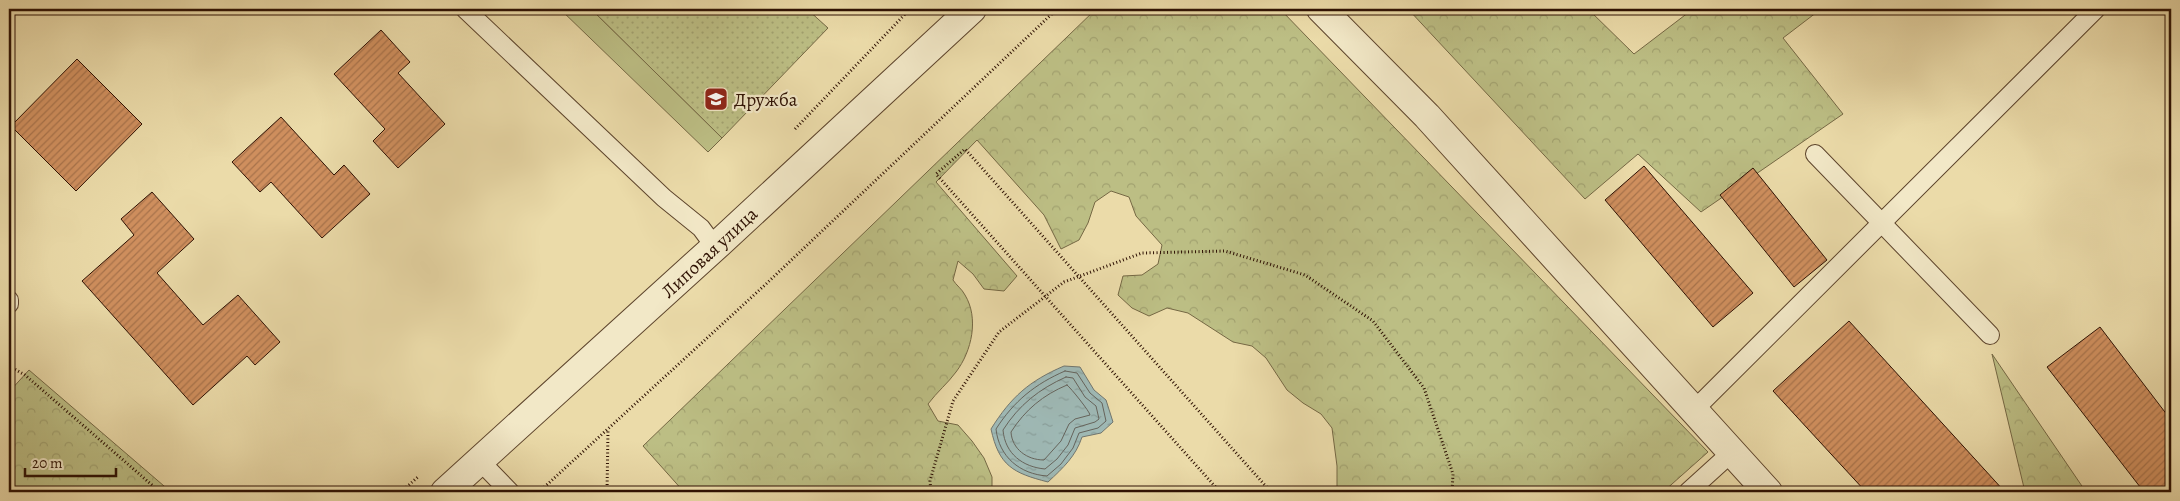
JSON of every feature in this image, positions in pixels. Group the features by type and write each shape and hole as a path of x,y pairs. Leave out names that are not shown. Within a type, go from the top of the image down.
{"street":[{"name":"Липовая улица","path":"445,492 972,9"},
{"path":"1321,9 1427,116 1768,492"}],"lane":[{"path":"465,9 664,198 701,228 715,246"},
{"path":"1693,411 1882,225 2096,9"},
{"path":"1814,154 1990,335"},
{"path":"1688,492 1731,453"},
{"path":"480,461 510,492"}],"path":[{"path":"539,492 766,284 1056,9"},
{"path":"1220,492 936,174 965,149 1271,492"},
{"path":"930,492 930,481 953,401 999,332 1064,282 1079,276 1142,254 1225,251 1305,274 1373,321 1424,388 1453,474 1452,492"},
{"path":"9,366 25,375 160,492"},
{"path":"608,430 608,492"}],"green space":[{"path":"560,9 591,9 722,138 708,152"},
{"path":"591,9 807,9 828,28 722,138"},
{"path":"1096,9 1280,9 1708,452 1663,492 1337,492 1337,466 1332,428 1321,414 1287,390 1266,358 1252,346 1233,342 1188,313 1167,308 1149,316 1132,308 1118,295 1123,276 1142,275 1158,264 1162,245 1136,216 1129,197 1111,191 1095,202 1088,223 1079,240 1061,249 1044,215 977,140 936,182 1017,276 1004,291 984,289 973,274 958,261 953,280 964,293 972,314 973,324 970,344 962,364 928,404 938,421 958,425 972,441 984,458 992,477 992,492 684,492 643,446"},
{"path":"1408,9 1588,9 1634,54 1693,9 1821,9 1783,38 1843,114 1701,212 1638,154 1585,199"},
{"path":"1992,354 2086,492 2025,492"},
{"path":"29,370 171,492 9,492 9,392"}],"water":[{"path":"1064,366 1080,367 1094,390 1106,400 1113,422 1101,433 1082,437 1073,456 1048,482 1025,475 1009,466 998,452 991,429 1006,408 1022,391"}],"building":[{"path":"381,30 410,62 398,73 445,124 398,168 373,141 385,129 334,74"},
{"path":"77,59 142,124 76,191 11,126"},
{"path":"281,117 334,175 344,165 370,194 322,238 271,182 260,192 232,162"},
{"path":"1644,166 1753,293 1713,327 1605,200"},
{"path":"1753,168 1827,260 1794,287 1720,195"},
{"path":"152,192 194,239 157,273 203,325 238,295 280,342 255,365 247,356 193,405 82,281 134,235 121,219"},
{"path":"1849,321 2005,492 1866,492 1773,391"},
{"path":"2100,327 2171,420 2171,492 2144,492 2047,367"}],"place":[{"name":"Дружба","path":"716,99"}]}
